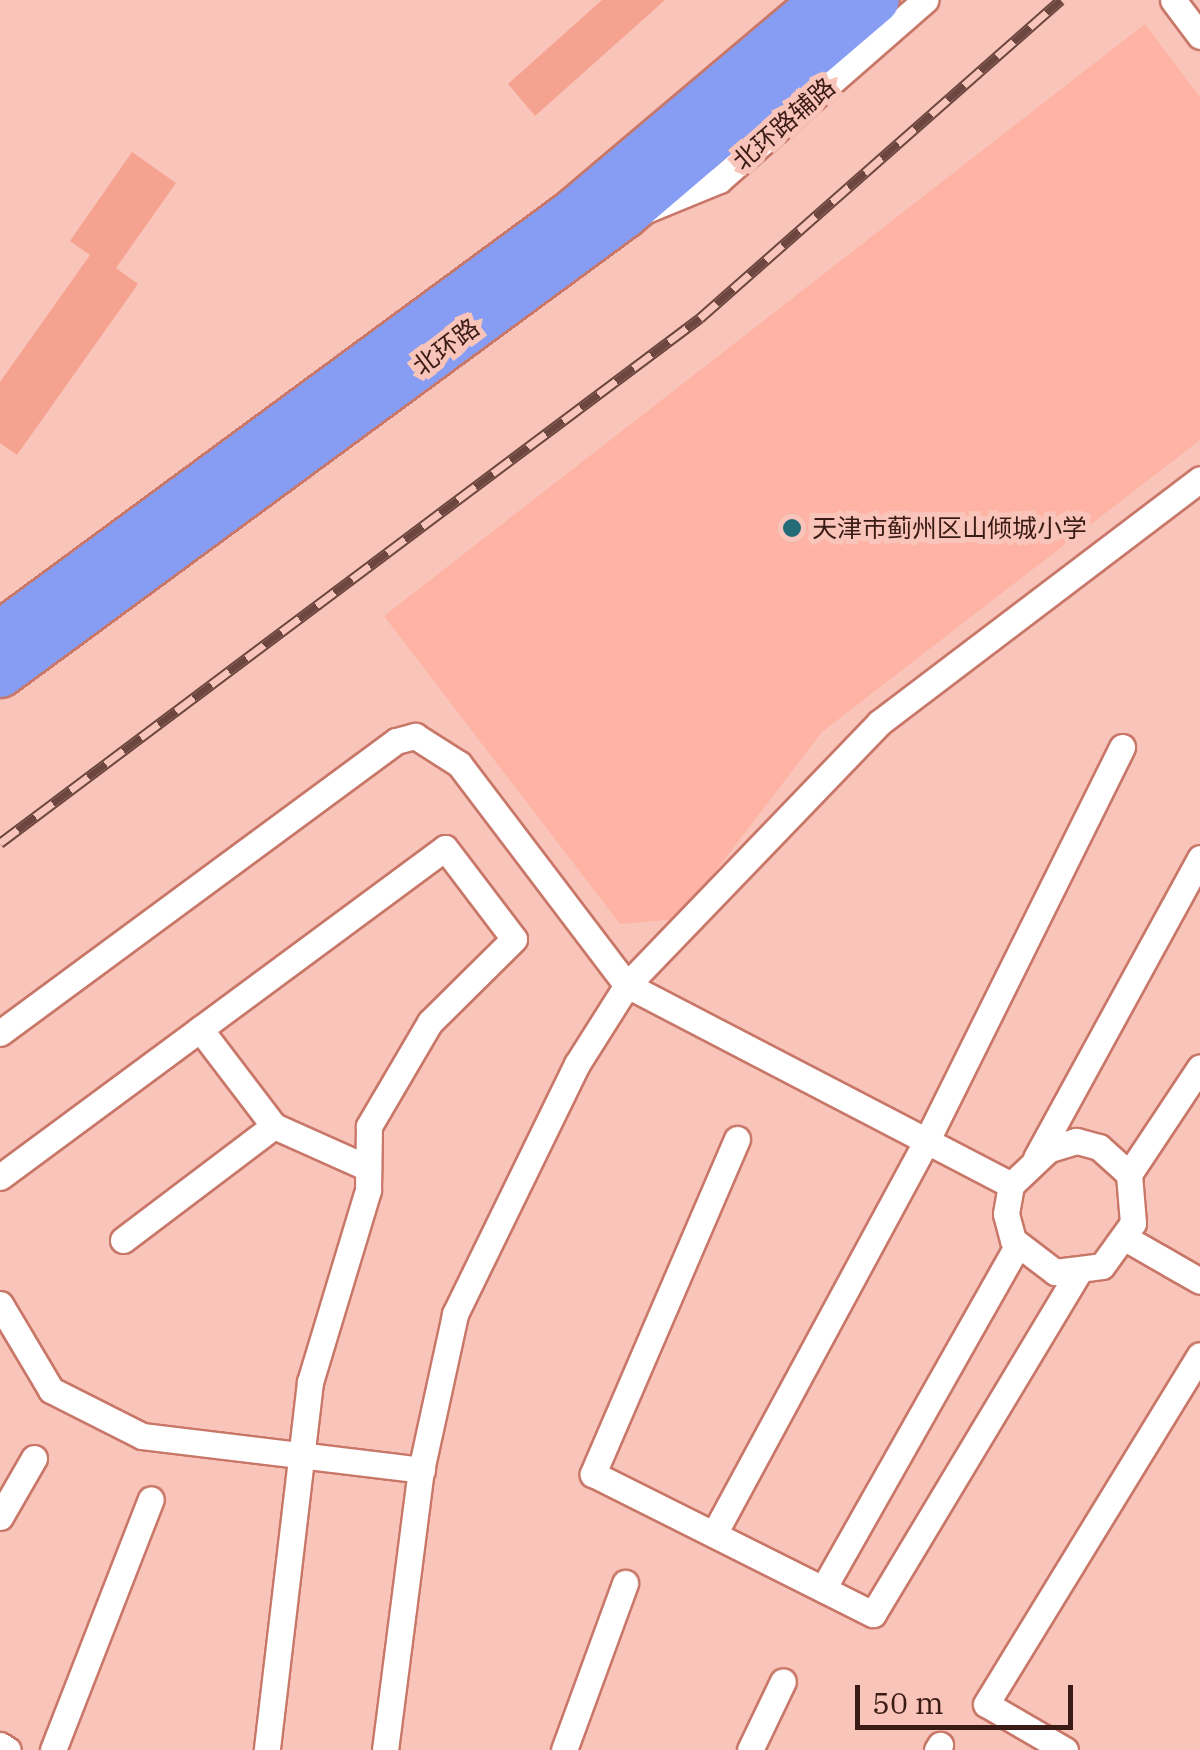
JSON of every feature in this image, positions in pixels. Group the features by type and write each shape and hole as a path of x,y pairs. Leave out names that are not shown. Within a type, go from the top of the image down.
{"highway":[{"name":"北环路","path":"0,632 571,214 823,0"},
{"name":"北环路","path":"0,674 624,215 876,0"}],"street":[{"name":"北环路辅路","path":"624,215 669,206 719,180 925,0"},
{"path":"1172,0 1200,36"},
{"path":"385,1750 422,1470 455,1314 576,1064 627,986 880,723 1200,479"},
{"path":"0,1033 396,741 415,736 431,740 466,772 627,986 1011,1185"},
{"path":"714,1534 926,1142 1122,747"},
{"path":"0,1177 445,848 514,939 430,1022 370,1126 368,1190 310,1382 266,1750"},
{"path":"1036,1158 1076,1141 1099,1147 1129,1174 1136,1199 1126,1238 1102,1266 1077,1274 1055,1272 1018,1245 1006,1214 1011,1185 1036,1158 1200,858"},
{"path":"200,1030 274,1126 368,1168"},
{"path":"1129,1174 1200,1068"},
{"path":"123,1240 274,1126"},
{"path":"737,1139 594,1474 872,1614 1077,1274"},
{"path":"1126,1238 1200,1281"},
{"path":"823,1588 1018,1245"},
{"path":"0,1304 51,1390 142,1436 302,1459 422,1470"},
{"path":"1065,1750 986,1704 1200,1355"},
{"path":"0,1518 34,1458"},
{"path":"53,1750 151,1500"},
{"path":"564,1750 625,1583"},
{"path":"750,1750 784,1682"},
{"path":"0,1745 8,1750"}],"shaded area":[{"name":"天津市蓟州区山倾城小学","path":"1145,24 1200,97 1200,440 822,732 679,919 620,924 384,616"}],"building":[{"path":"602,0 665,0 535,116 508,84"},
{"path":"132,152 176,183 116,268 138,284 17,455 0,443 0,382 90,255 70,241"}],"railway":[{"path":"0,843 700,318 1061,0"}],"place":[{"name":"天津市蓟州区山倾城小学","path":"792,528"}]}
